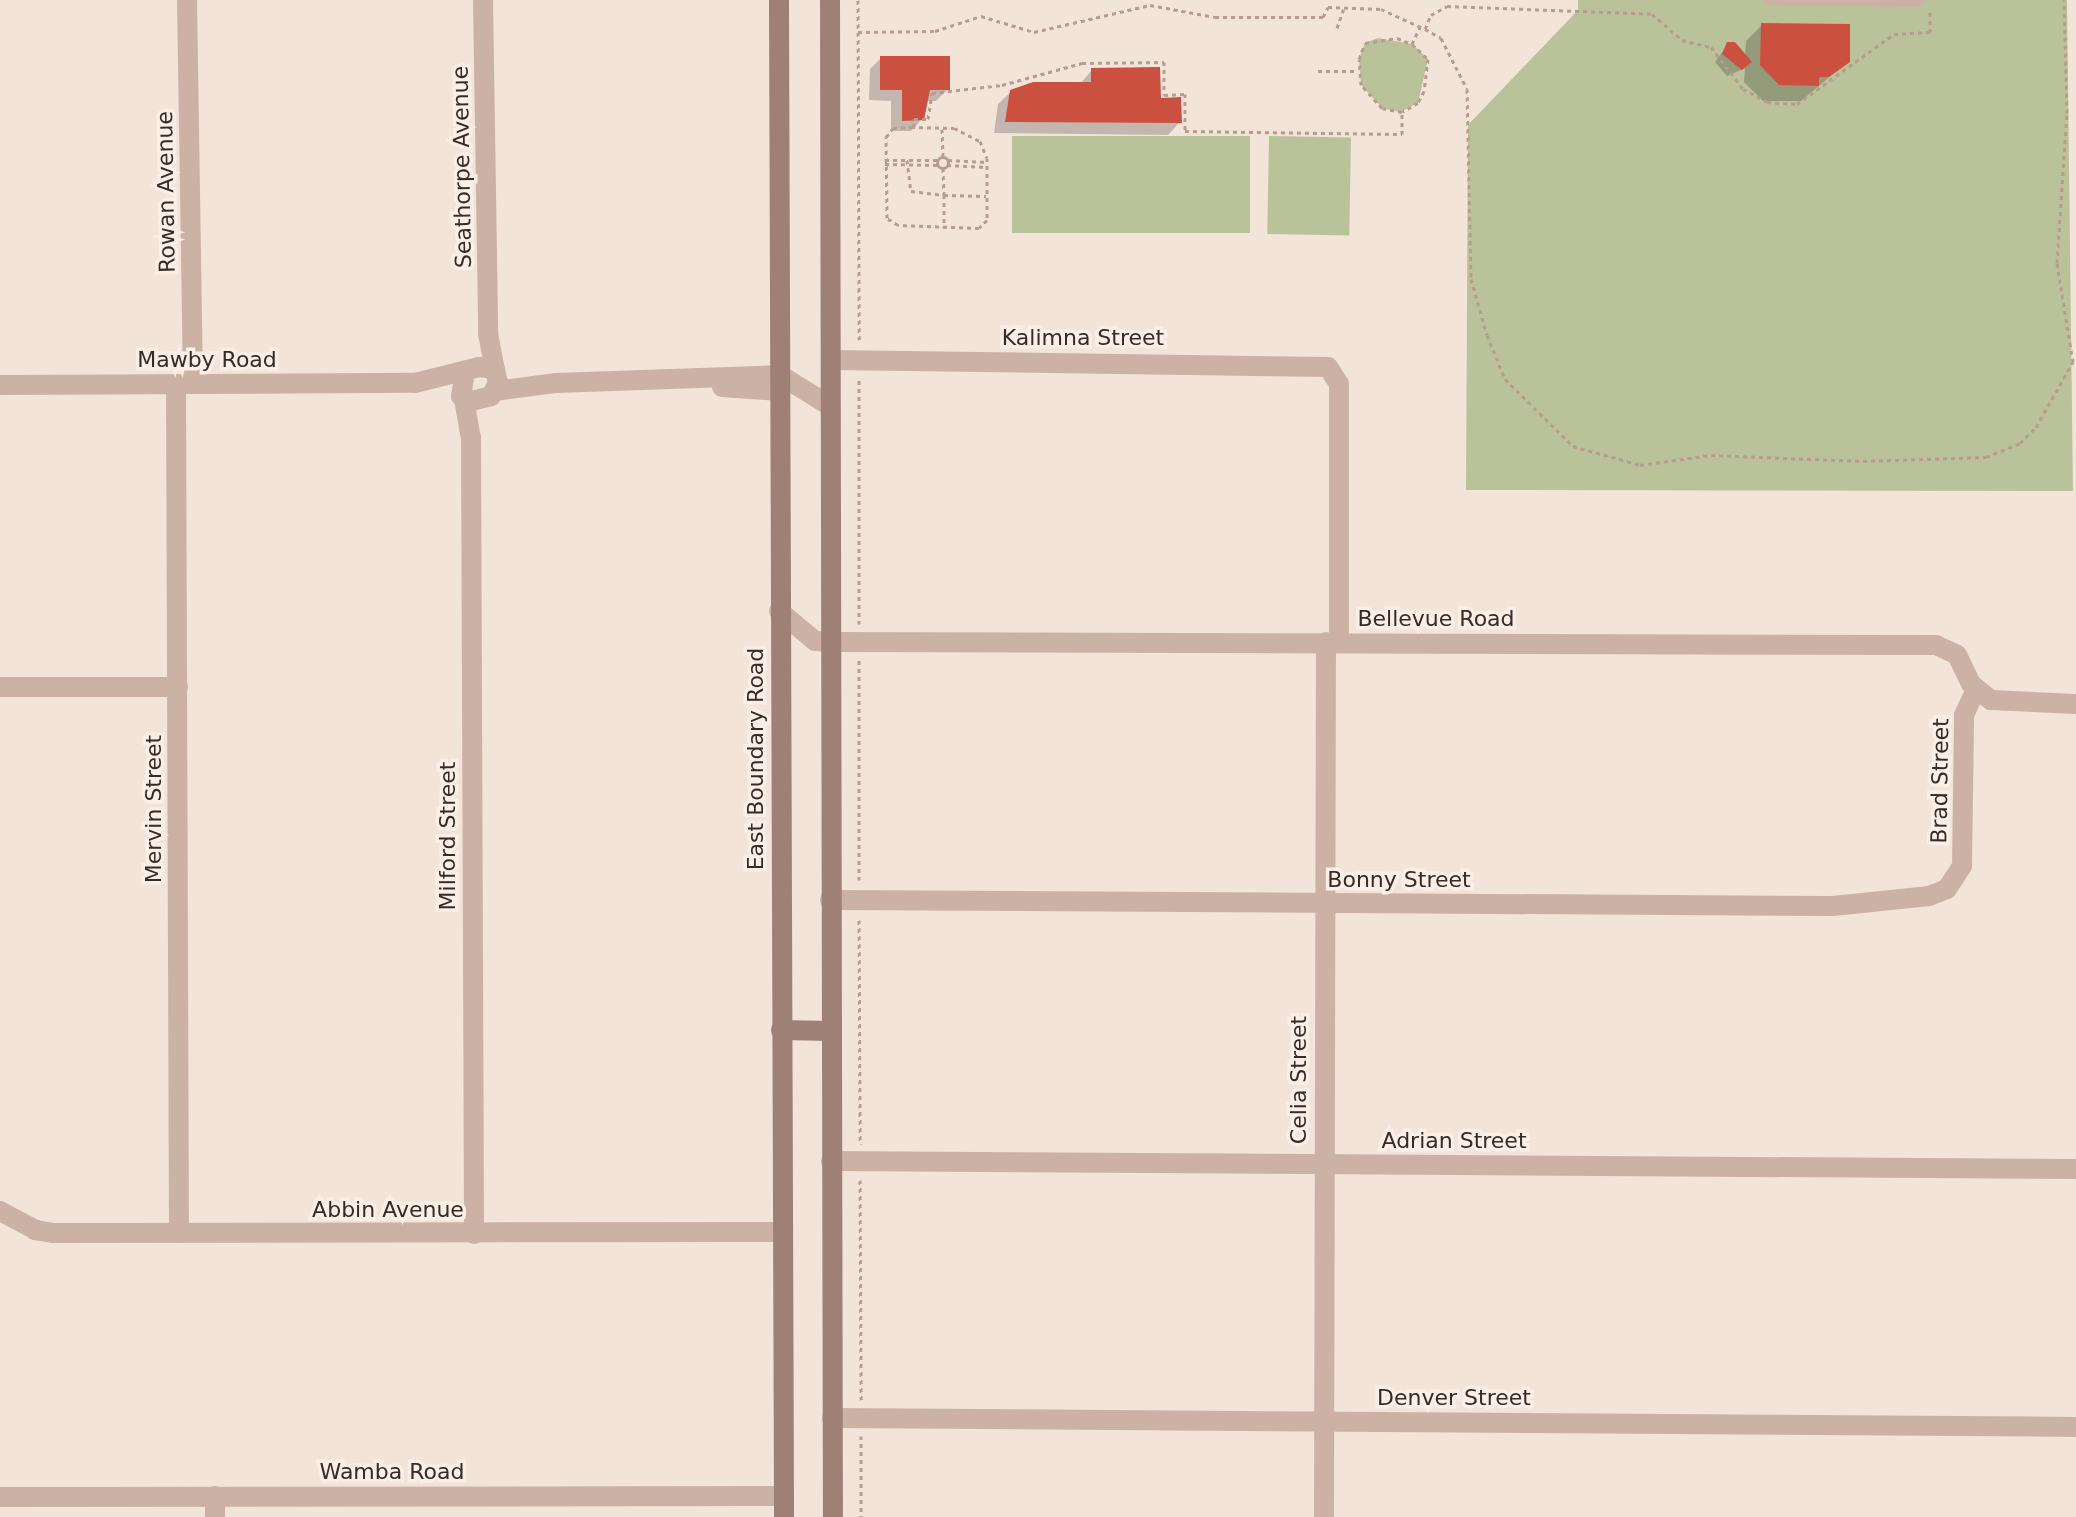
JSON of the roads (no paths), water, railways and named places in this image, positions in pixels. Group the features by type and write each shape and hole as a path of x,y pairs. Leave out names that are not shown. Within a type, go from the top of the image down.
{"main road":[{"name":"East Boundary Road","path":"779,0 784,1517"},
{"path":"830,0 833,1517"},
{"path":"781,1030 830,1031"}],"street":[{"name":"Rowan Avenue","path":"184,384 187,0"},
{"name":"Seathorpe Avenue","path":"480,384 488,334 483,0"},
{"name":"Kalimna Street","path":"831,360 1305,364 1333,370"},
{"name":"Celia Street","path":"1324,1517 1323,903 1340,390 1333,370"},
{"name":"Mawby Road","path":"0,385 779,383 830,406"},
{"name":"Mervin Street","path":"179,1233 178,687 184,384"},
{"name":"Milford Street","path":"474,1234 471,437 480,384"},
{"name":"Bellevue Road","path":"779,611 815,641 830,642 1936,645 1957,655 1976,689"},
{"path":"0,687 178,687"},
{"path":"1976,689 1998,703 2076,704"},
{"name":"Brad Street","path":"1959,875 1964,715 1976,689"},
{"name":"Bonny Street","path":"830,900 1833,906 1938,894 1959,875"},
{"name":"Adrian Street","path":"831,1161 2076,1169"},
{"name":"Abbin Avenue","path":"0,1211 44,1233 781,1232"},
{"name":"Denver Street","path":"832,1418 2076,1427"},
{"name":"Wamba Road","path":"0,1497 215,1507 784,1496"}],"lane":[{"path":"1768,0 1919,2"}]}
